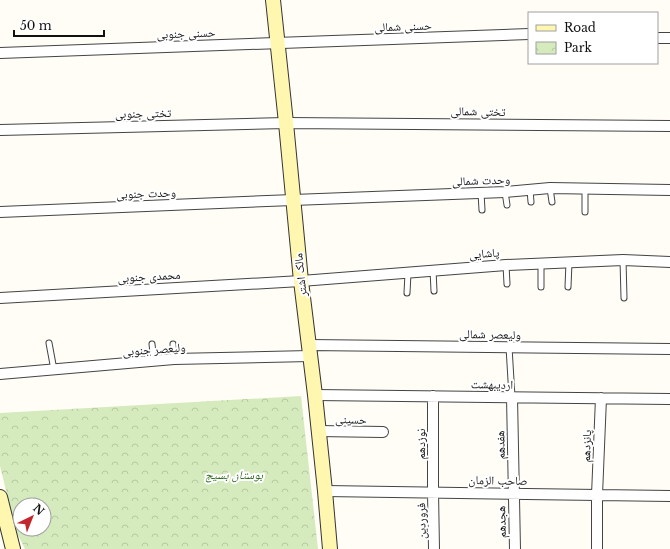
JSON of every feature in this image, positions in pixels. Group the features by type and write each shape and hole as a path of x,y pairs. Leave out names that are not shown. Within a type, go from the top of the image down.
{"street":[{"name":"مالک اشتر","path":"273,0 300,281 315,395 330,549"},
{"name":"حسنی شمالی","path":"278,43 528,34"},
{"path":"658,38 670,38"},
{"name":"حسنی جنوبی","path":"0,53 278,43"},
{"name":"تختی شمالی","path":"286,123 670,126"},
{"name":"تختی جنوبی","path":"0,130 286,123"},
{"name":"وحدت شمالی","path":"293,200 506,192 550,188 670,190"},
{"name":"وحدت جنوبی","path":"0,212 293,200"},
{"name":"پاشایی","path":"300,281 506,264 622,260 670,262"},
{"name":"محمدی جنوبی","path":"0,298 300,281"},
{"name":"ولیعصر شمالی","path":"309,350 509,347 670,349"},
{"name":"ولیعصر جنوبی","path":"0,374 309,350"},
{"name":"اردیبهشت","path":"315,395 670,399"},
{"name":"نوزدهم","path":"433,396 433,492"},
{"name":"هفدهم","path":"512,397 513,494"},
{"name":"پانزدهم","path":"597,549 597,495 601,398"},
{"name":"حسینی","path":"318,430 383,432"},
{"name":"صاحب الزمان","path":"325,491 670,496"},
{"name":"فروردین","path":"433,492 434,549"},
{"name":"هجدهم","path":"513,494 515,549"},
{"path":"0,497 13,549"}],"lane":[{"path":"550,188 552,202"},
{"path":"585,189 585,212"},
{"path":"530,190 531,202"},
{"path":"506,192 507,205"},
{"path":"481,193 482,210"},
{"path":"622,260 624,298"},
{"path":"568,286 570,262"},
{"path":"541,263 541,288"},
{"path":"506,264 507,284"},
{"path":"434,270 434,292"},
{"path":"407,293 408,272"},
{"path":"50,343 54,370"},
{"path":"152,344 154,361"},
{"path":"173,344 174,360"},
{"path":"509,347 512,397"}],"green space":[{"name":"بوستان بسیج","path":"301,396 318,549 25,549 19,537 52,537 52,497 12,497 12,515 0,466 0,413"}]}
